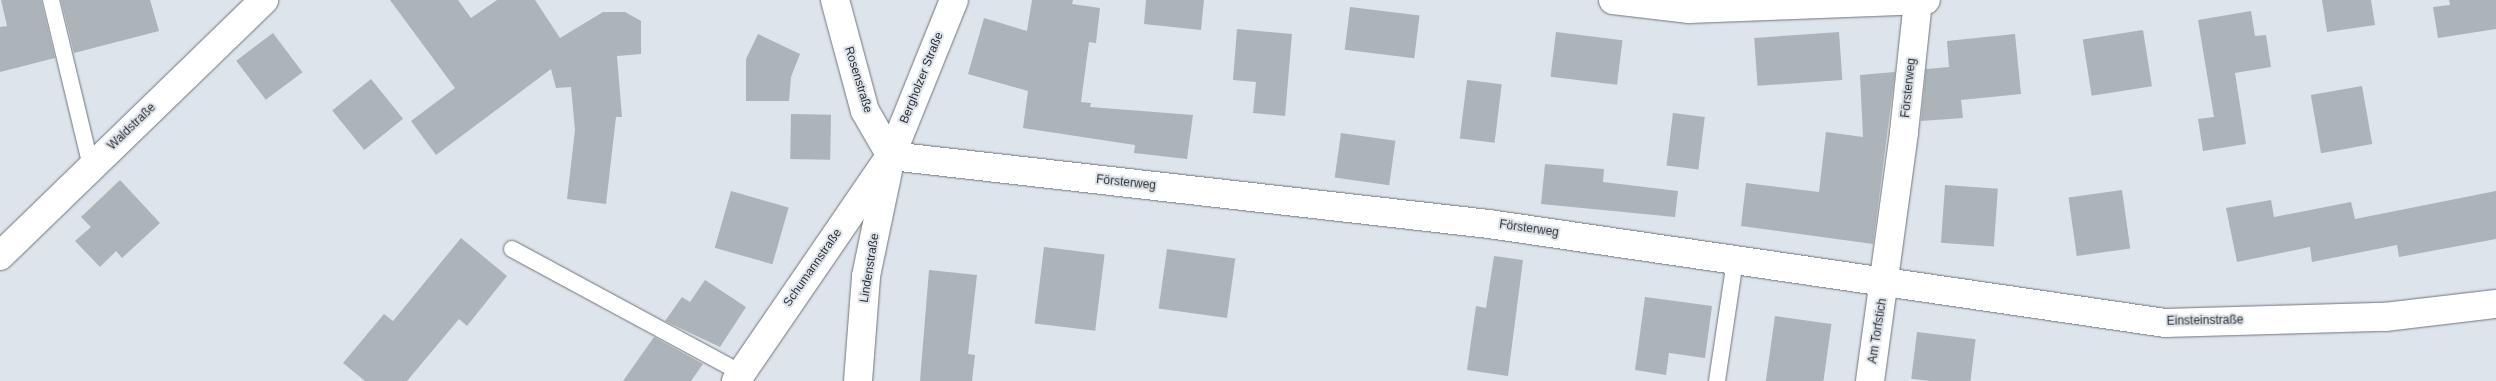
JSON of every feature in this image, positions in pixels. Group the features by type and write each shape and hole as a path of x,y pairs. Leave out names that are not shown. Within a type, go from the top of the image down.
{"street":[{"name":"Waldstraße","path":"0,256 264,0"},
{"name":"Rosenstraße","path":"835,0 865,111 891,156"},
{"name":"Bergholzer Straße","path":"891,156 954,0"},
{"path":"1613,0 1689,9 1876,0 1922,1"},
{"name":"Försterweg","path":"891,156 1489,224 1885,281 1922,1"},
{"name":"Schumannstraße","path":"739,377 891,156"},
{"name":"Lindenstraße","path":"858,381 866,276 891,156"},
{"name":"Einsteinstraße","path":"1885,281 2165,323 2385,317 2496,304"},
{"name":"Am Torfstich","path":"1870,381 1885,281"}],"lane":[{"path":"50,0 91,167"},
{"path":"512,249 739,377"},
{"path":"1717,381 1735,260"}],"building":[{"path":"1,0 41,0 55,58 0,72 0,27 7,26"},
{"path":"61,0 150,0 159,31 74,53"},
{"path":"390,0 458,0 471,18 497,0 535,0 560,38 603,12 625,12 641,21 641,54 617,56 622,117 616,117 606,204 567,199 575,130 571,87 556,88 551,69 436,155 411,121 455,88"},
{"path":"1032,0 1073,0 1072,4 1100,8 1096,43 1089,42 1081,102 1091,103 1090,107 1193,115 1187,159 1134,153 1135,145 1023,128 1028,91 968,74 984,18 1027,31"},
{"path":"1146,0 1204,0 1201,30 1144,24"},
{"path":"2322,0 2371,0 2375,25 2327,32"},
{"path":"2449,0 2496,0 2496,29 2438,38 2433,7 2450,5"},
{"path":"1350,7 1419,16 1414,58 1345,50"},
{"path":"2251,11 2255,36 2266,35 2271,67 2235,73 2246,144 2203,151 2198,119 2214,117 2198,20"},
{"path":"1237,29 1292,34 1285,116 1253,113 1256,82 1233,80"},
{"path":"2143,30 2152,86 2092,96 2083,40"},
{"path":"1556,32 1623,40 1617,85 1551,77"},
{"path":"1839,32 1842,80 1758,86 1754,38"},
{"path":"273,33 302,72 266,100 236,61"},
{"path":"758,34 800,54 791,77 789,101 746,101 746,59"},
{"path":"2015,34 2021,94 1961,100 1963,118 1921,121 1926,69 1949,67 1947,41"},
{"path":"1895,72 1873,244 1741,226 1746,183 1819,192 1826,132 1863,137 1860,75"},
{"path":"371,79 403,119 364,150 332,110"},
{"path":"1467,80 1502,84 1495,143 1460,139"},
{"path":"2362,86 2372,144 2321,153 2311,95"},
{"path":"1673,113 1705,117 1698,170 1667,166"},
{"path":"791,114 831,115 830,160 790,159"},
{"path":"1341,133 1395,141 1389,185 1335,178"},
{"path":"1545,164 1604,169 1603,182 1678,191 1675,217 1541,204"},
{"path":"120,180 160,223 122,258 116,251 100,267 75,241 91,227 81,217"},
{"path":"1945,185 1998,189 1994,247 1941,243"},
{"path":"2122,190 2130,248 2077,256 2069,198"},
{"path":"731,191 789,208 772,264 715,248"},
{"path":"2496,191 2496,239 2399,257 2397,245 2312,262 2310,247 2237,262 2226,208 2271,200 2274,217 2351,202 2355,219"},
{"path":"461,238 507,276 467,326 459,319 407,381 365,381 343,363 384,314 393,321"},
{"path":"1044,247 1105,254 1095,331 1035,323"},
{"path":"1167,249 1235,259 1227,318 1159,308"},
{"path":"1494,256 1523,260 1508,376 1467,370 1476,306 1486,308"},
{"path":"929,270 977,275 968,354 975,355 972,381 920,381"},
{"path":"705,280 746,307 720,347 665,321 682,297 690,302"},
{"path":"1645,297 1712,306 1705,358 1669,353 1666,375 1635,370"},
{"path":"1775,316 1831,324 1823,381 1766,381"},
{"path":"1917,332 1976,339 1970,381 1930,381 1911,379"},
{"path":"654,337 703,364 691,381 623,381"}]}
